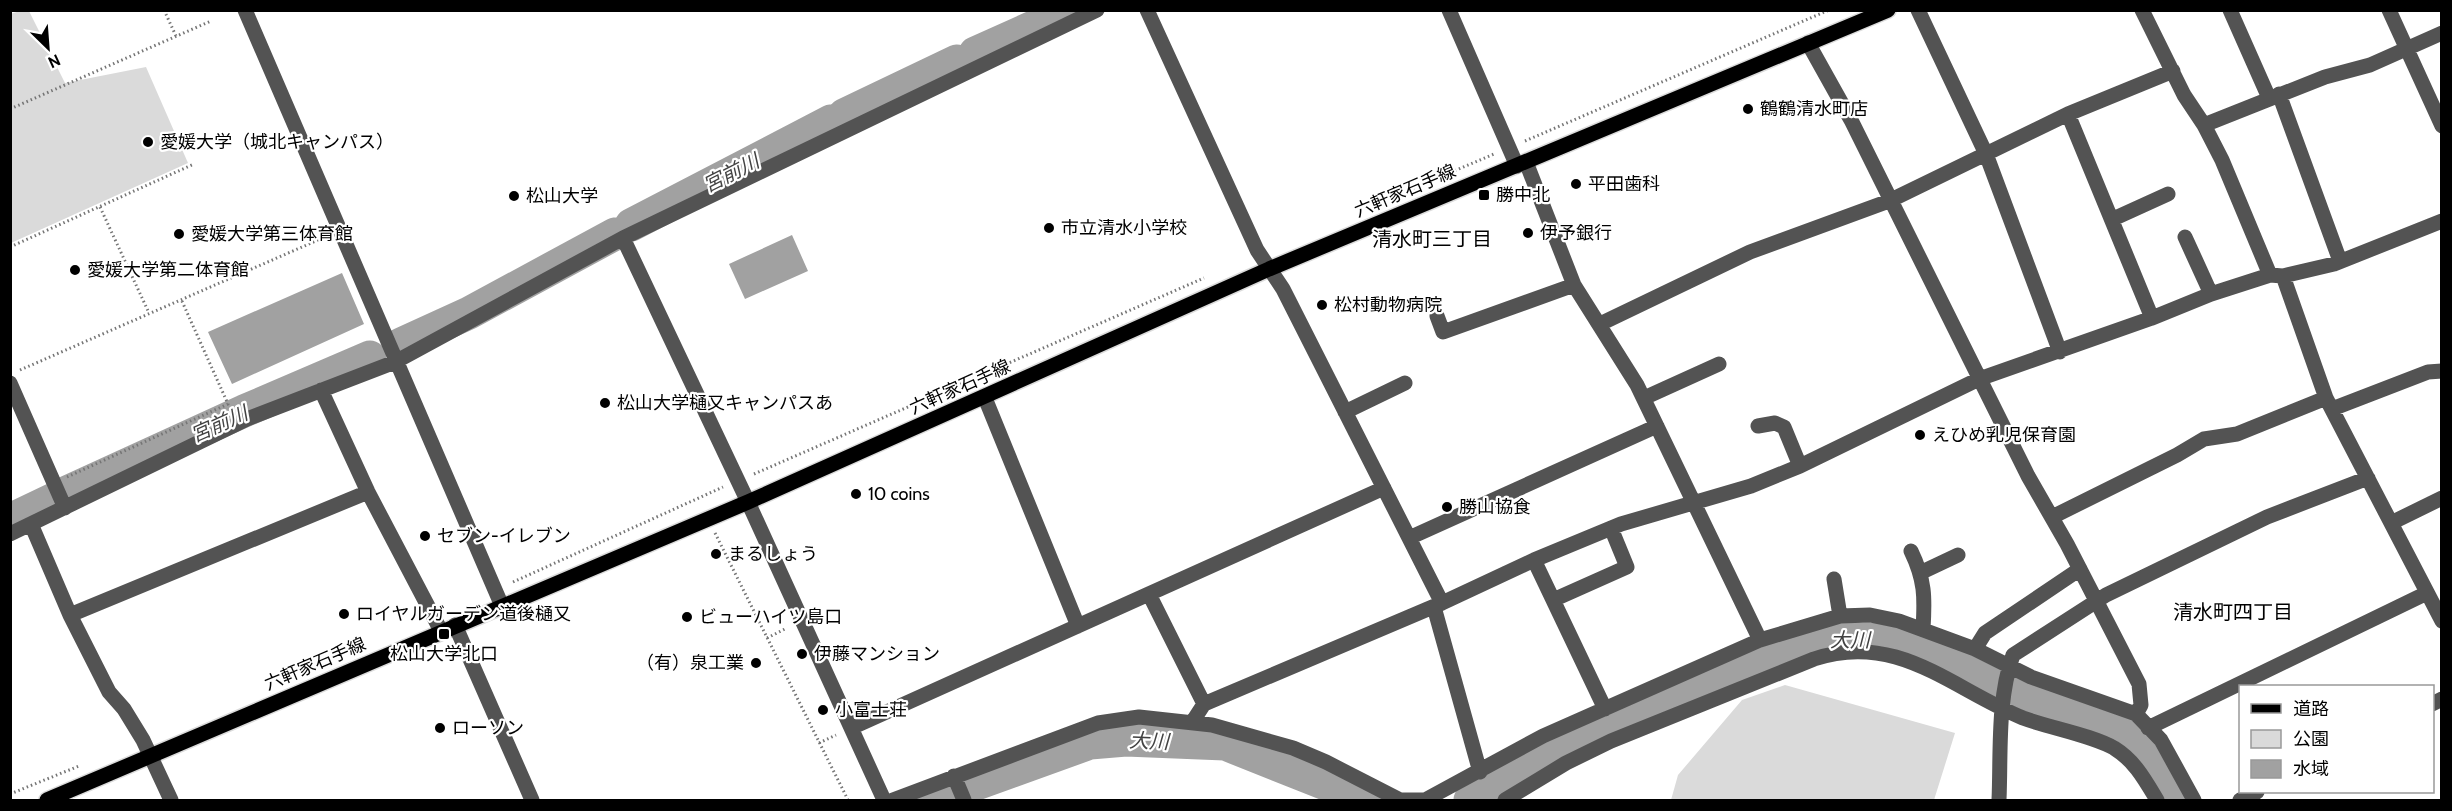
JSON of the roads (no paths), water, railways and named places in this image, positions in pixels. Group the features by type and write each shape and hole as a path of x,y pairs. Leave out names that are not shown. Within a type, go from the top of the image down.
{"main road":[{"name":"六軒家石手線","path":"47,801 448,628 748,502 985,398 1269,269 1888,10"}],"street":[{"path":"245,10 502,606"},
{"path":"10,534 247,419 321,390 623,238 1097,10"},
{"path":"1147,10 1257,250 1283,290 1409,538 1438,605 1480,772"},
{"path":"1449,10 1509,147 1521,164 1574,285 1644,398 1691,501 1760,640"},
{"path":"1918,10 1986,154 2060,352"},
{"path":"2142,10 2184,95 2204,125 2277,276 2329,403 2427,593 2439,611"},
{"path":"2230,10 2274,96 2340,261"},
{"path":"2389,10 2442,126"},
{"path":"2204,125 2325,77 2370,65 2442,33"},
{"path":"1808,43 1851,120 1889,201 1979,379 2139,684 2141,705 2136,714"},
{"path":"1600,324 1750,252 1889,201 2068,114 2173,71"},
{"path":"2068,114 2152,318"},
{"path":"2113,219 2168,194"},
{"path":"1193,721 1204,704 1438,605 1534,560 1611,528 1691,501 1751,486 1800,466 1979,379 2060,352 2211,294 2340,261 2442,221"},
{"path":"2185,237 2211,294"},
{"path":"623,238 738,480 884,801"},
{"path":"1437,316 1443,332 1574,285"},
{"path":"1644,398 1719,364"},
{"path":"2052,517 2177,455 2204,439 2237,434 2428,372 2442,371"},
{"path":"10,383 65,508"},
{"path":"1345,412 1405,383"},
{"path":"321,390 368,492 448,628 532,801"},
{"path":"985,398 1078,626"},
{"path":"1758,426 1775,423 1784,427 1800,466"},
{"path":"1409,538 1657,426"},
{"path":"1999,801 2004,705 2013,655 2097,601 2267,518 2368,478"},
{"path":"851,728 1384,488"},
{"path":"70,615 368,492"},
{"path":"2391,523 2442,498"},
{"path":"31,524 70,615 109,692 124,709 152,756 171,801"},
{"path":"1553,600 1627,567 1611,528"},
{"path":"1911,550 1922,572 1925,596 1923,629"},
{"path":"1922,572 1958,555"},
{"path":"1534,560 1605,709"},
{"path":"1975,648 1985,633 2080,569"},
{"path":"1834,579 1840,616"},
{"path":"2148,728 2427,593"},
{"path":"1149,594 1204,704"},
{"path":"893,801 1098,723 1139,717 1193,721 1293,748 1326,762 1400,800 1425,800 1543,736 1760,640 1840,616 1870,615 1899,621 1975,648 2008,673 2136,714 2161,740 2194,801"},
{"path":"1505,801 1566,763 1611,741 1835,652 1861,651 1909,660 1954,680 2031,721 2113,748 2138,767 2157,801"},
{"path":"955,778 964,801"},
{"path":"2240,801 2255,793"}],"water":[{"path":"792,235 808,271 745,299 729,264"},
{"path":"342,273 364,324 232,384 208,332"}],"waterway":[{"name":"宮前川","path":"975,53 1071,10"},
{"name":"宮前川","path":"844,115 957,61"},
{"name":"宮前川","path":"631,225 831,121"},
{"name":"宮前川","path":"401,344 469,313 615,234"},
{"name":"宮前川","path":"67,492 244,411 370,357"},
{"name":"宮前川","path":"10,520 54,499"},
{"name":"大川","path":"1470,800 1539,758 1687,693 1826,638 1891,640 1973,669 2066,713 2119,730 2150,750 2177,800"},
{"name":"大川","path":"932,800 1090,743 1126,740 1225,744 1366,800"}],"place":[{"name":"鶴鶴清水町店","path":"1748,109"},
{"name":"愛媛大学（城北キャンパス）","path":"148,142"},
{"name":"平田歯科","path":"1576,184"},
{"name":"勝中北","path":"1484,195"},
{"name":"松山大学","path":"514,196"},
{"name":"市立清水小学校","path":"1049,228"},
{"name":"伊予銀行","path":"1528,233"},
{"name":"愛媛大学第三体育館","path":"179,234"},
{"name":"愛媛大学第二体育館","path":"75,270"},
{"name":"松村動物病院","path":"1322,305"},
{"name":"松山大学樋又キャンパスあ","path":"605,403"},
{"name":"えひめ乳児保育園","path":"1920,435"},
{"name":"10 coins","path":"856,494"},
{"name":"勝山協食","path":"1447,507"},
{"name":"セブン-イレブン","path":"425,536"},
{"name":"まるしょう","path":"716,554"},
{"name":"ロイヤルガーデン道後樋又","path":"344,614"},
{"name":"ビューハイツ島口","path":"687,617"},
{"name":"松山大学北口","path":"444,634"},
{"name":"伊藤マンション","path":"802,654"},
{"name":"（有）泉工業","path":"756,663"},
{"name":"小富士荘","path":"823,710"},
{"name":"ローソン","path":"440,728"}],"district":[{"name":"清水町三丁目","path":"1432,239"},
{"name":"清水町四丁目","path":"2233,612"}]}
